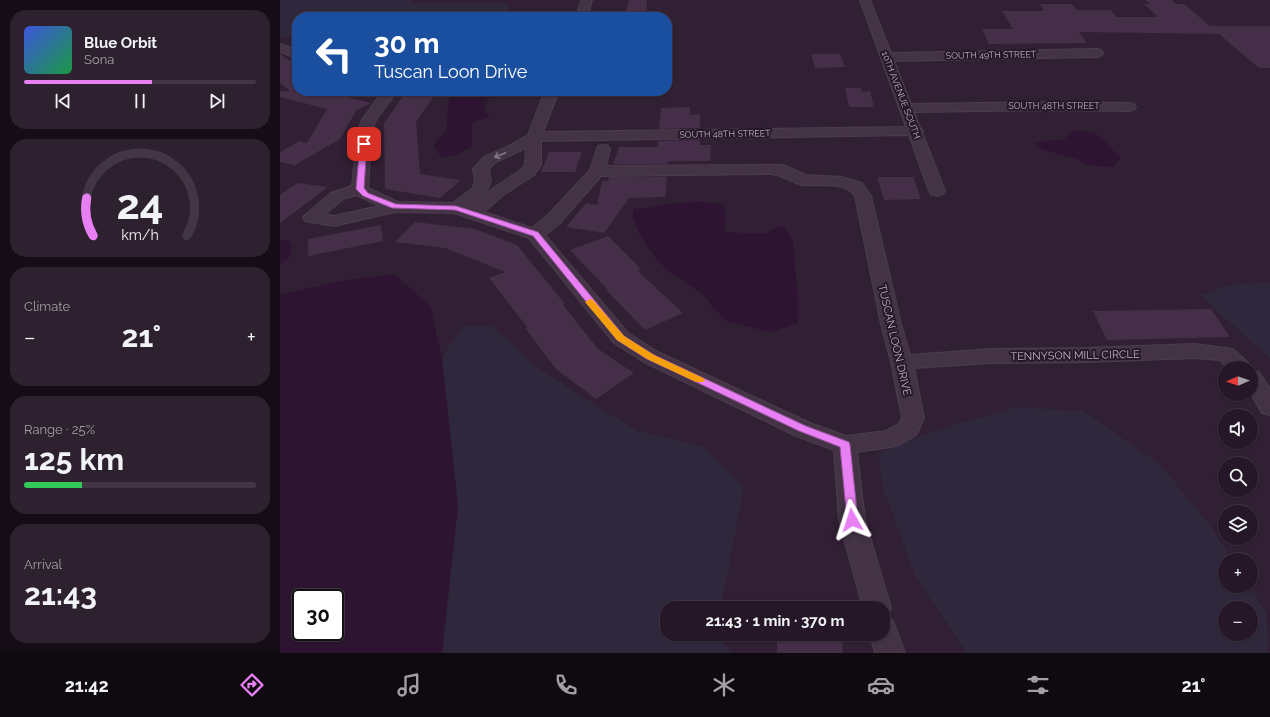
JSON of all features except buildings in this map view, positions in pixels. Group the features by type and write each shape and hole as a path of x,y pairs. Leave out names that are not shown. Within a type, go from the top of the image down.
{"street":[{"path":"583,12 587,0"},
{"name":"10TH AVENUE SOUTH","path":"865,0 916,131 937,191"},
{"path":"280,48 292,52"},
{"name":"SOUTH 49TH STREET","path":"886,57 1097,53"},
{"path":"360,189 365,131 369,120 386,96"},
{"path":"464,211 528,172 533,165 534,137 550,96"},
{"name":"SOUTH 48TH STREET","path":"906,108 1046,106 1129,107"},
{"name":"SOUTH 48TH STREET","path":"534,137 916,131"},
{"path":"464,211 480,190 483,183 481,169 489,160 512,150 534,137"},
{"path":"360,189 337,196 311,217 334,221 395,207 464,211 535,234 554,219 597,172 603,149"},
{"name":"TUSCAN LOON DRIVE","path":"535,234 621,338 650,357 802,429 845,445 891,439 908,429 913,418 902,362 891,324 863,196 856,186 842,182 803,180 783,170 770,168 597,172"},
{"path":"483,183 506,186"},
{"path":"360,189 366,194 395,207"},
{"name":"TENNYSON MILL CIRCLE","path":"902,362 992,356 1087,355 1195,351 1226,354 1234,361"},
{"path":"1258,388 1270,407"},
{"path":"845,445 852,520 875,601"},
{"path":"886,641 890,653"}],"shaded area":[{"path":"280,0 410,0 413,3 509,3 508,12 292,12 292,37 280,38"},
{"path":"451,96 494,96 488,99 484,109 489,117 472,123 472,147 455,155 442,158 433,145 447,130 448,102"},
{"path":"1074,130 1090,132 1099,136 1120,157 1119,160 1112,167 1086,165 1079,160 1041,149 1034,143 1064,139"},
{"path":"703,202 724,204 726,217 724,232 764,234 782,225 793,241 798,299 798,323 770,332 726,321 701,293 666,269 647,247 638,231 633,217 634,209 649,208 672,203"},
{"path":"280,240 290,241 291,251 286,260 280,264"},
{"path":"394,274 430,306 442,358 458,506 442,653 280,653 280,295 339,281"},
{"path":"1270,282 1270,359 1200,295 1230,285"},
{"path":"492,325 534,366 637,431 702,446 744,487 722,601 660,601 660,641 723,641 732,653 442,653 458,506 442,358 461,327"},
{"path":"1016,407 1083,411 1160,464 1212,528 1218,538 1218,545 1223,545 1228,553 1218,553 1218,593 1254,593 1267,614 1268,653 967,653 915,576 882,486 879,453 926,433"}],"slow traffic":[{"path":"590,302 621,338 650,357 700,380"}],"route":[{"path":"364,144 360,189 366,194 395,207 456,208 535,234 543,242 604,320 621,338 650,357 802,429 845,445 852,520"}]}
